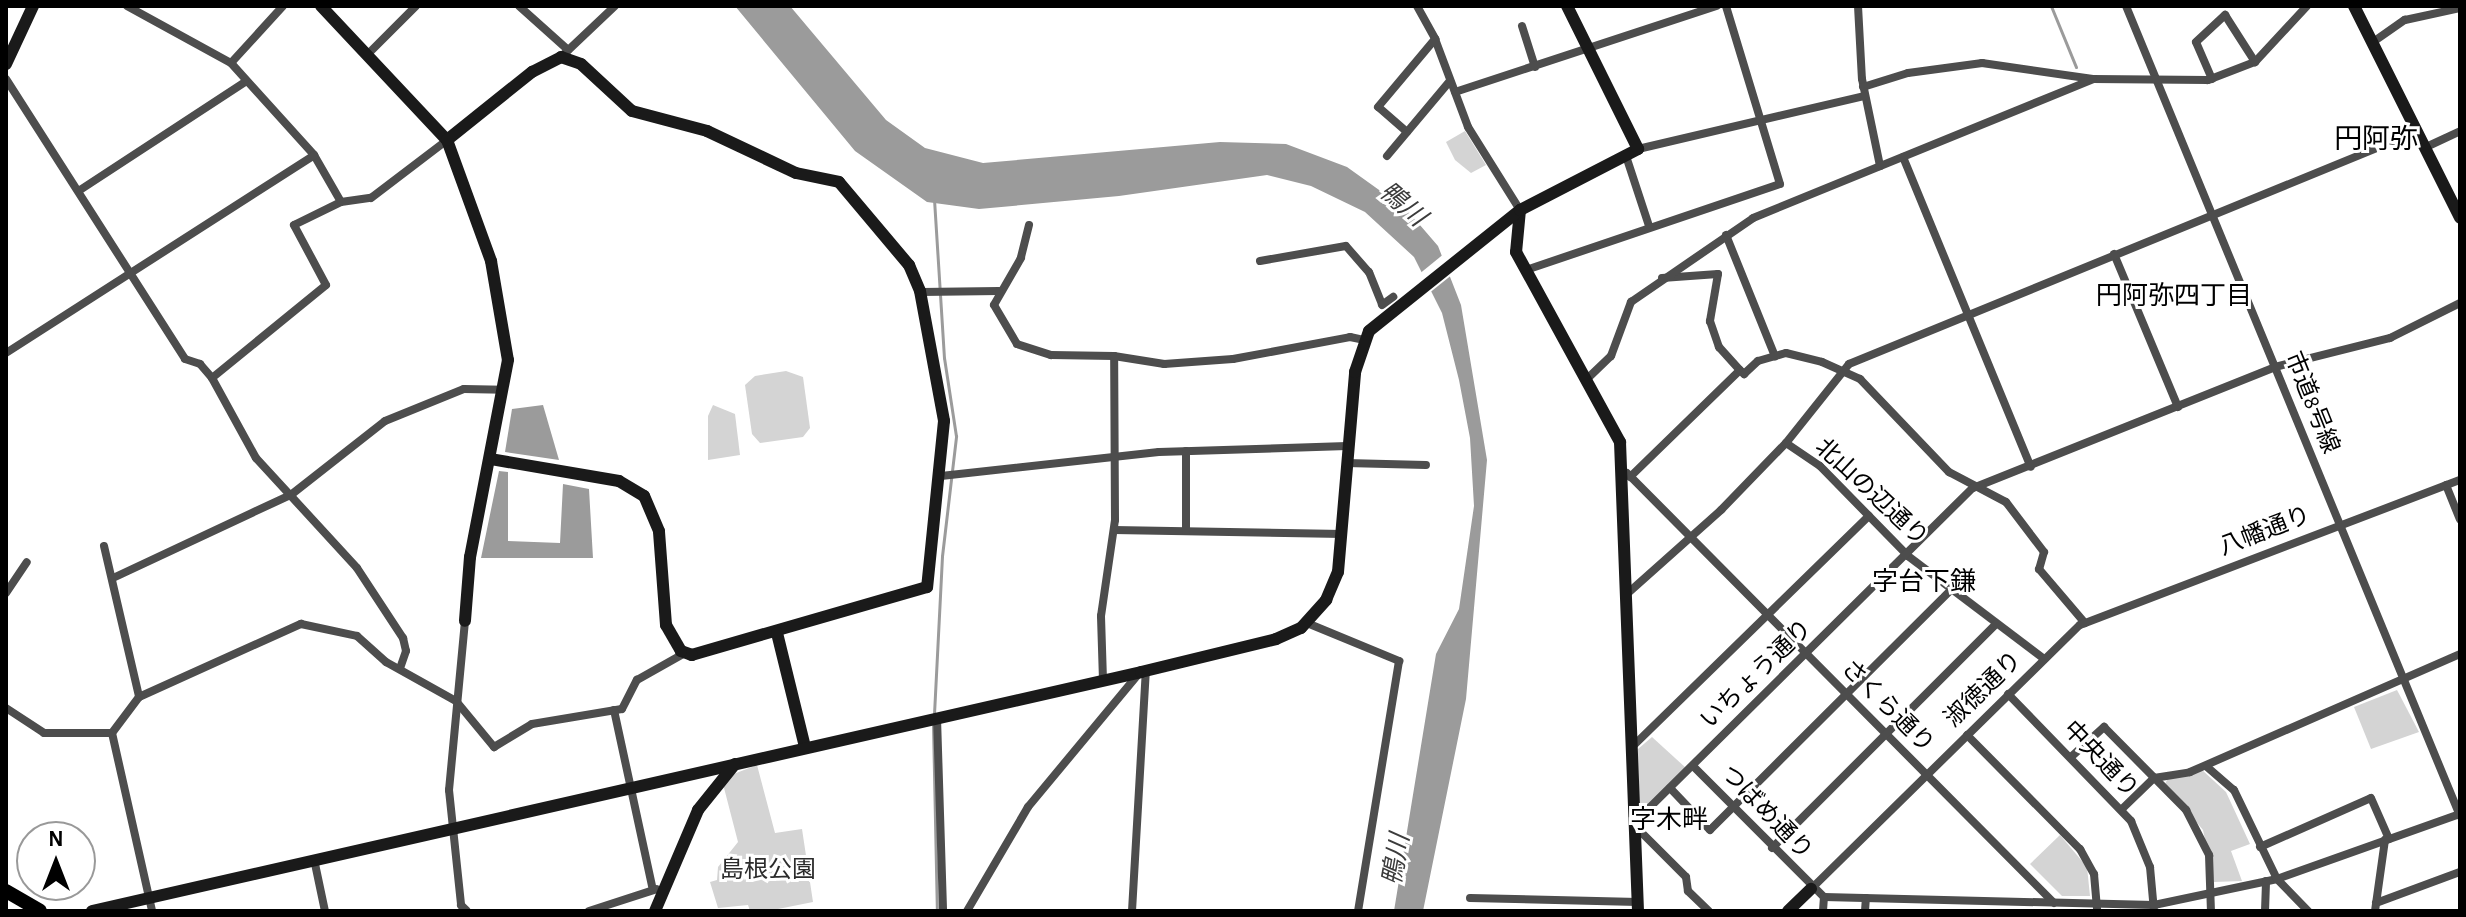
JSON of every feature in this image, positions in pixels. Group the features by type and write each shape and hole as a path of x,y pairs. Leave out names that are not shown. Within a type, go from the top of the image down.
{"main road":[{"path":"6,891 40,911"}],"street":[{"path":"6,64 33,6"},
{"path":"127,6 231,63 314,155 341,202"},
{"path":"231,63 283,6"},
{"path":"321,6 447,140 491,261 507,335 503,390 470,557 449,790 461,905 467,911"},
{"path":"368,54 416,6"},
{"path":"152,911 112,733 139,697 301,624 357,636 400,668 456,701 494,747 532,724 614,710 630,700 637,680 685,653 699,654 777,633 927,587 941,476 944,421 921,292 909,265 839,182 796,173 707,131 632,111 581,64 564,54 519,6"},
{"path":"212,378 326,285 294,225 341,202 371,198 532,72 564,54 615,6"},
{"path":"1417,6 1435,39 1468,127 1520,210 1516,252 1588,378 1620,442 1627,473 1631,748 1638,907 1470,898"},
{"path":"1567,6 1632,153 1649,226"},
{"path":"1455,92 1717,6"},
{"path":"1526,270 1780,184 1763,117 1726,6"},
{"path":"1858,6 1864,91 1880,166"},
{"name":"市道8号線","path":"2126,6 2460,814"},
{"path":"1260,261 1346,246 1369,272 1382,305 1397,299 1520,210 1632,153 1864,91 1908,73 1982,63 2093,79 2158,82 2212,79 2255,62 2307,6"},
{"path":"2354,6 2460,218"},
{"path":"2373,42 2405,20 2460,8"},
{"path":"2212,79 2196,42 2225,15 2255,62"},
{"path":"1522,26 1535,67"},
{"path":"1407,132 1378,107 1435,39"},
{"path":"6,79 133,271 185,359 200,364 212,378 256,458 357,568 403,638 406,651 400,668"},
{"path":"1588,378 1611,356 1631,302 1753,218 2093,79"},
{"path":"1387,156 1450,81"},
{"path":"80,190 245,82"},
{"path":"2424,148 2460,131"},
{"path":"1628,593 1692,538 1786,443 1844,370 2212,213 2416,132"},
{"path":"6,353 314,155"},
{"path":"1903,157 2031,467"},
{"path":"1029,225 1021,258 999,291 994,305 1017,344 1051,355 1114,356 1164,364 1208,358 1216,362 1350,337 1364,340"},
{"path":"1726,235 1775,356"},
{"path":"2114,254 2178,407"},
{"path":"1662,278 1718,274 1710,321 1719,347 1744,374 1758,361 1786,353 1844,370 1860,379 1949,472 1973,488 2006,502 2044,552 2039,569 2085,623"},
{"path":"921,292 999,291"},
{"path":"92,911 1276,639 1307,623 1335,583 1343,534 1347,446 1364,340 1397,299"},
{"path":"1973,488 2275,367 2390,338 2460,303"},
{"path":"1103,680 1101,616 1114,530 1114,356"},
{"path":"1627,473 1740,370"},
{"path":"113,578 292,494 385,421 464,389 503,390"},
{"name":"北山の辺通り","path":"1786,443 1820,466 1908,556 2044,659"},
{"path":"941,476 1116,456 1347,446"},
{"path":"1186,451 1186,531"},
{"path":"490,459 619,481 644,496 659,531 666,625 685,653"},
{"path":"1346,463 1426,465"},
{"name":"さくら通り","path":"1627,473 2055,907"},
{"name":"八幡通り","path":"2085,623 2460,480"},
{"path":"2446,485 2460,519"},
{"name":"いちょう通り","path":"1634,824 1908,556 1973,488"},
{"path":"1631,748 1770,616 1869,516"},
{"path":"1114,530 1343,534"},
{"path":"104,546 139,697"},
{"path":"6,593 27,562"},
{"path":"1670,788 1710,830 1951,590"},
{"path":"1307,623 1399,661 1358,911"},
{"name":"淑徳通り","path":"1811,889 2044,659 2085,623"},
{"path":"1772,848 1996,624"},
{"path":"777,633 805,747"},
{"path":"2122,809 2154,778 2206,766 2403,682 2460,654"},
{"path":"967,911 1028,807 1144,671"},
{"path":"1132,911 1144,671"},
{"name":"中央通り","path":"2008,694 2122,809 2144,847 2154,908"},
{"path":"6,708 44,733 112,733"},
{"path":"614,710 653,890"},
{"path":"937,718 943,911"},
{"path":"2071,757 2104,727 2186,810 2204,839 2211,911"},
{"path":"1967,735 2080,849 2091,865 2097,907"},
{"path":"655,911 711,788 738,762"},
{"name":"つばめ通り","path":"1693,766 1811,889 1824,897"},
{"path":"2206,766 2234,790 2277,879 2308,911"},
{"path":"2260,847 2371,798 2387,840 2375,907"},
{"path":"1823,911 1824,897 2154,908 2211,892 2277,879 2460,814"},
{"path":"1634,824 1686,877 1688,891 1709,911"},
{"path":"314,859 325,911"},
{"path":"2375,907 2460,872"},
{"path":"2265,911 2266,881"},
{"path":"589,911 666,886"},
{"path":"1788,911 1811,889"},
{"path":"1865,911 1866,898"},
{"path":"1535,900 1535,911"},
{"path":"1942,900 1942,911"}],"green space":[{"path":"1465,131 1486,165 1471,173 1455,160 1446,142"},
{"path":"786,371 803,377 810,428 803,437 760,443 752,434 745,385 755,376"},
{"path":"713,405 735,414 740,455 708,460 708,416"},
{"path":"2397,690 2419,732 2371,749 2354,707"},
{"path":"1652,737 1686,768 1646,808 1639,805 1638,749"},
{"name":"島根公園","path":"757,765 775,833 802,829 813,902 768,911 750,911 748,905 718,908 710,882 717,880 718,867 738,842 723,784 731,775"},
{"path":"2201,769 2226,792 2250,844 2231,851 2242,881 2214,882 2203,830 2165,784 2168,778"},
{"path":"2060,835 2087,867 2090,896 2062,896 2030,864"}],"shaded area":[{"path":"735,6 790,6 886,120 925,148 983,163 1220,142 1286,144 1347,167 1407,210 1438,246 1461,305 1487,460 1466,699 1423,911 1394,911 1436,654 1459,609 1474,506 1470,438 1459,380 1442,313 1414,257 1365,212 1311,186 1267,175 1119,196 979,209 927,202 855,151"},
{"path":"543,405 559,460 505,452 512,409"},
{"path":"499,471 508,472 508,541 560,543 563,484 589,489 593,558 481,558"}],"pier":[{"path":"1445,253 1453,274 1428,294 1418,275"}],"waterway":[{"path":"2051,6 2076,67"},
{"path":"934,201 944,358 956,436 942,556 934,714"},
{"path":"933,725 937,911"}],"district":[{"name":"円阿弥","path":"2376,140"},
{"name":"円阿弥四丁目","path":"2174,297"},
{"name":"字台下鎌","path":"1924,583"},
{"name":"字木畔","path":"1669,821"}],"water label":[{"name":"鴨川","path":"1402,205"},
{"name":"鴨川","path":"1397,860"}]}
